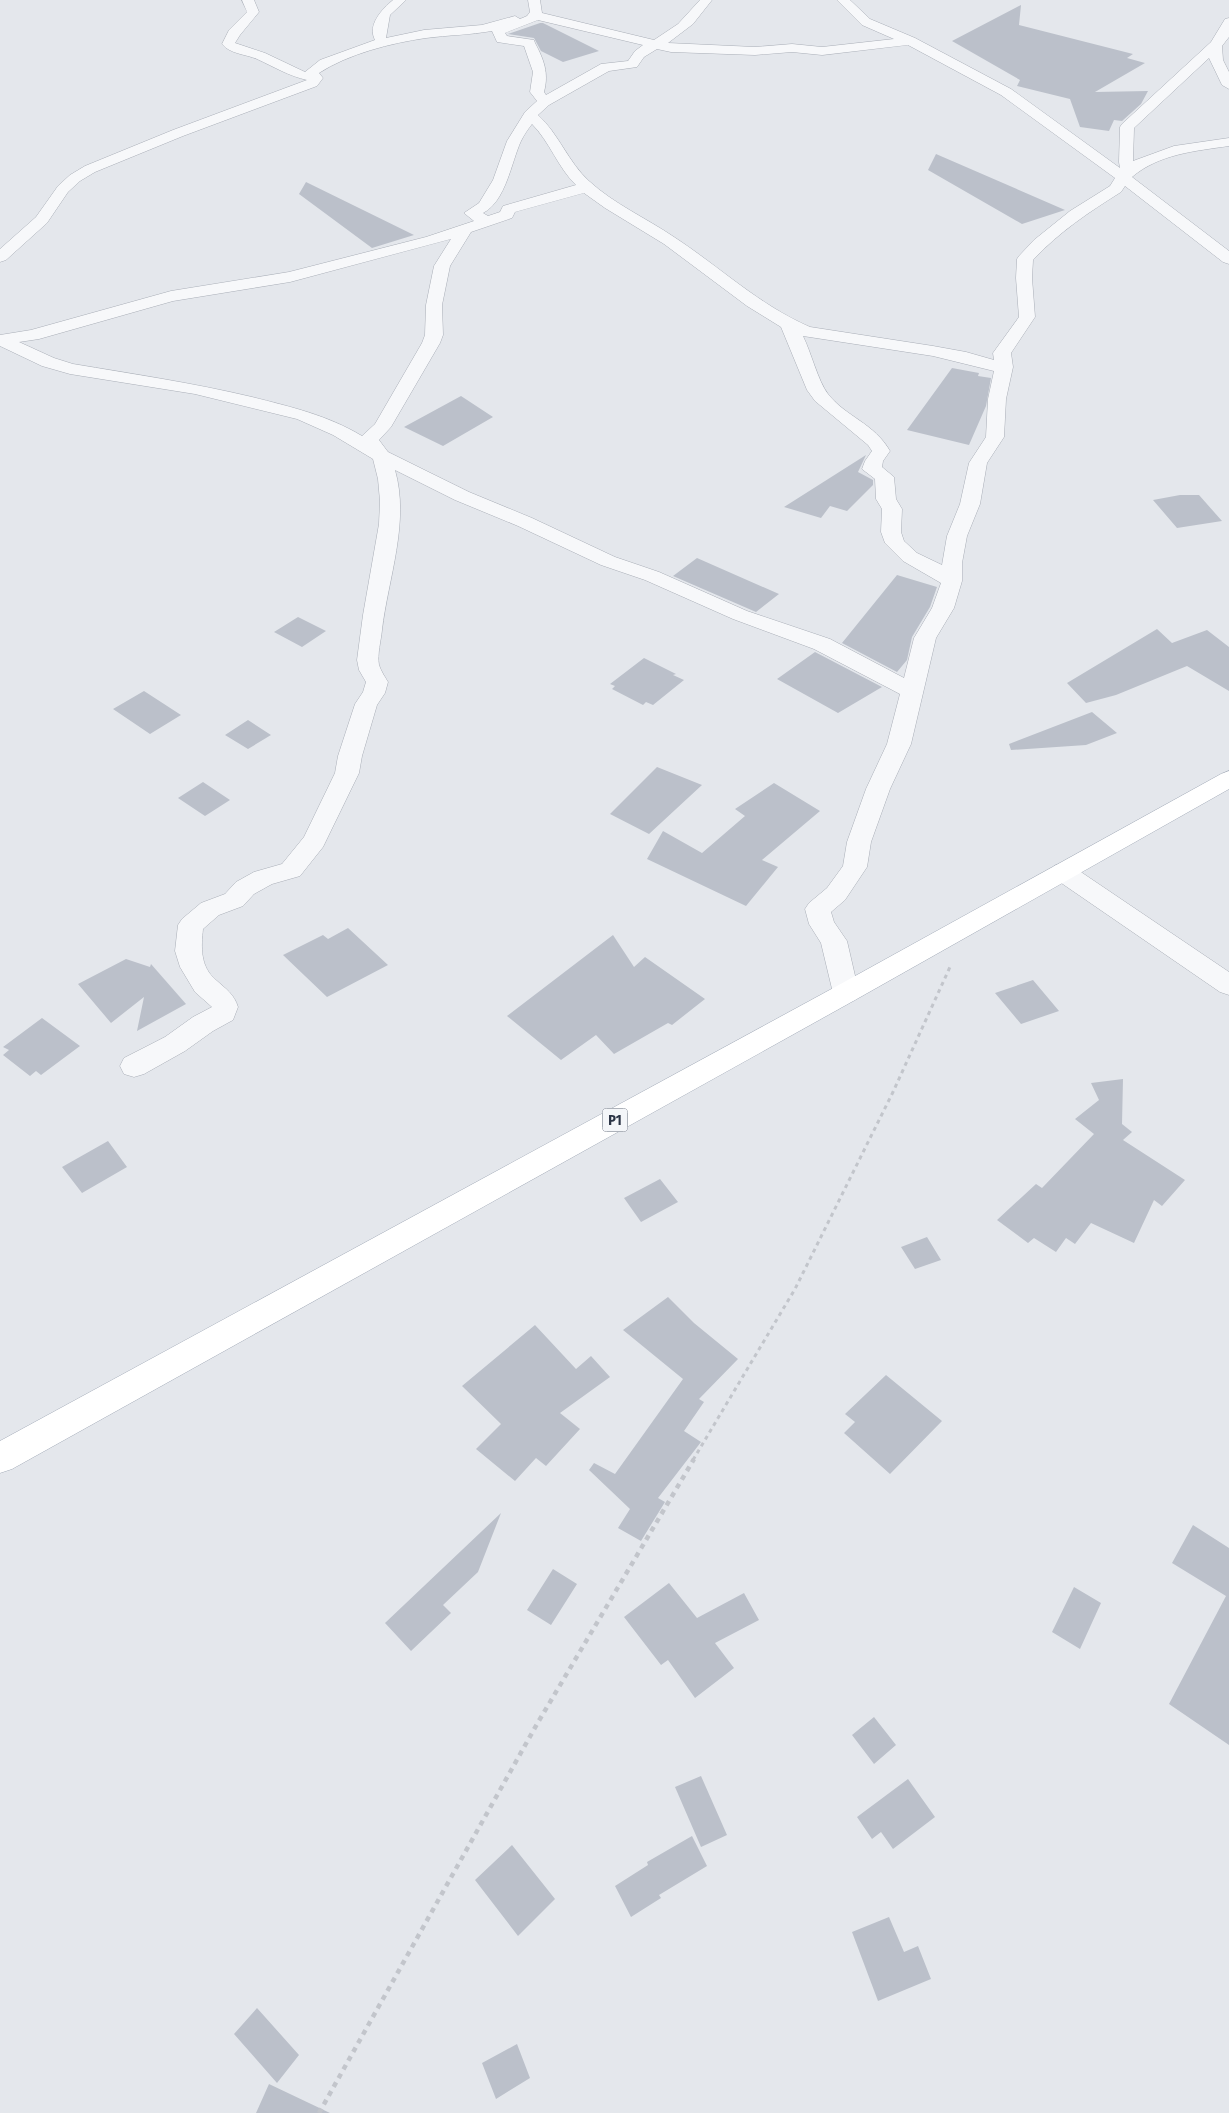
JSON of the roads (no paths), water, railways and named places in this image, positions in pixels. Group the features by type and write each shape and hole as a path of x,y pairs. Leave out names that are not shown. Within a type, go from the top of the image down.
{"main road":[{"name":"P1","path":"0,1458 846,993 1229,779"}],"street":[{"path":"248,0 253,12 234,33 228,44 297,74 316,78"},
{"path":"382,42 379,36 384,14 400,0"},
{"path":"487,222 472,213 485,206 500,180 514,141 530,115 544,102 606,67 632,64 638,53 666,38 702,8 706,0"},
{"path":"843,0 866,22 910,41 1006,92 1123,177 1229,258"},
{"path":"316,78 312,72 326,63 382,42 395,42 422,34 502,26 520,17 519,8 533,5 578,24 671,48 736,51 792,48 822,51 910,41"},
{"path":"533,5 532,19 498,31 502,39 530,43 539,62 540,76 537,92 544,102"},
{"path":"846,993 834,941 822,924 818,909 836,894 855,867 859,842 878,789 898,744 925,638 943,608 952,581 952,563 957,536 970,504 978,463 995,436 997,399 1004,367 1002,353 1028,317 1024,278 1026,259 1040,243 1068,220 1116,189 1128,169 1126,162 1127,127 1216,45 1222,38 1229,22"},
{"path":"1216,45 1216,60 1229,85"},
{"path":"0,257 42,220 63,189 75,178 90,169 178,133 312,84 316,78"},
{"path":"530,115 546,131 577,178 587,187 604,200 668,240 750,301 789,326 806,332 932,350 966,357 980,363 1004,367"},
{"path":"1123,177 1137,165 1174,150 1229,142"},
{"path":"0,340 33,335 171,296 290,277 430,241 507,215 508,209 587,187"},
{"path":"134,1066 175,1044 223,1013 225,1007 223,1000 204,985 190,959 188,951 191,924 210,909 234,900 245,888 262,878 291,870 314,841 347,773 350,756 366,704 374,693 377,682 367,668 372,613 384,560 390,508 389,483 381,456 369,440 382,427 431,343 434,335 434,305 442,266 465,229"},
{"path":"789,326 797,339 818,395 842,417 858,426 879,445 881,451 874,461 872,469 884,476 886,499 892,509 891,532 895,543 910,557 936,570 952,581"},
{"path":"0,340 48,362 70,369 195,389 303,415 340,431 381,456 462,496 525,522 608,561 652,576 740,615 822,644 912,691"},
{"path":"1063,872 1229,985"}]}
